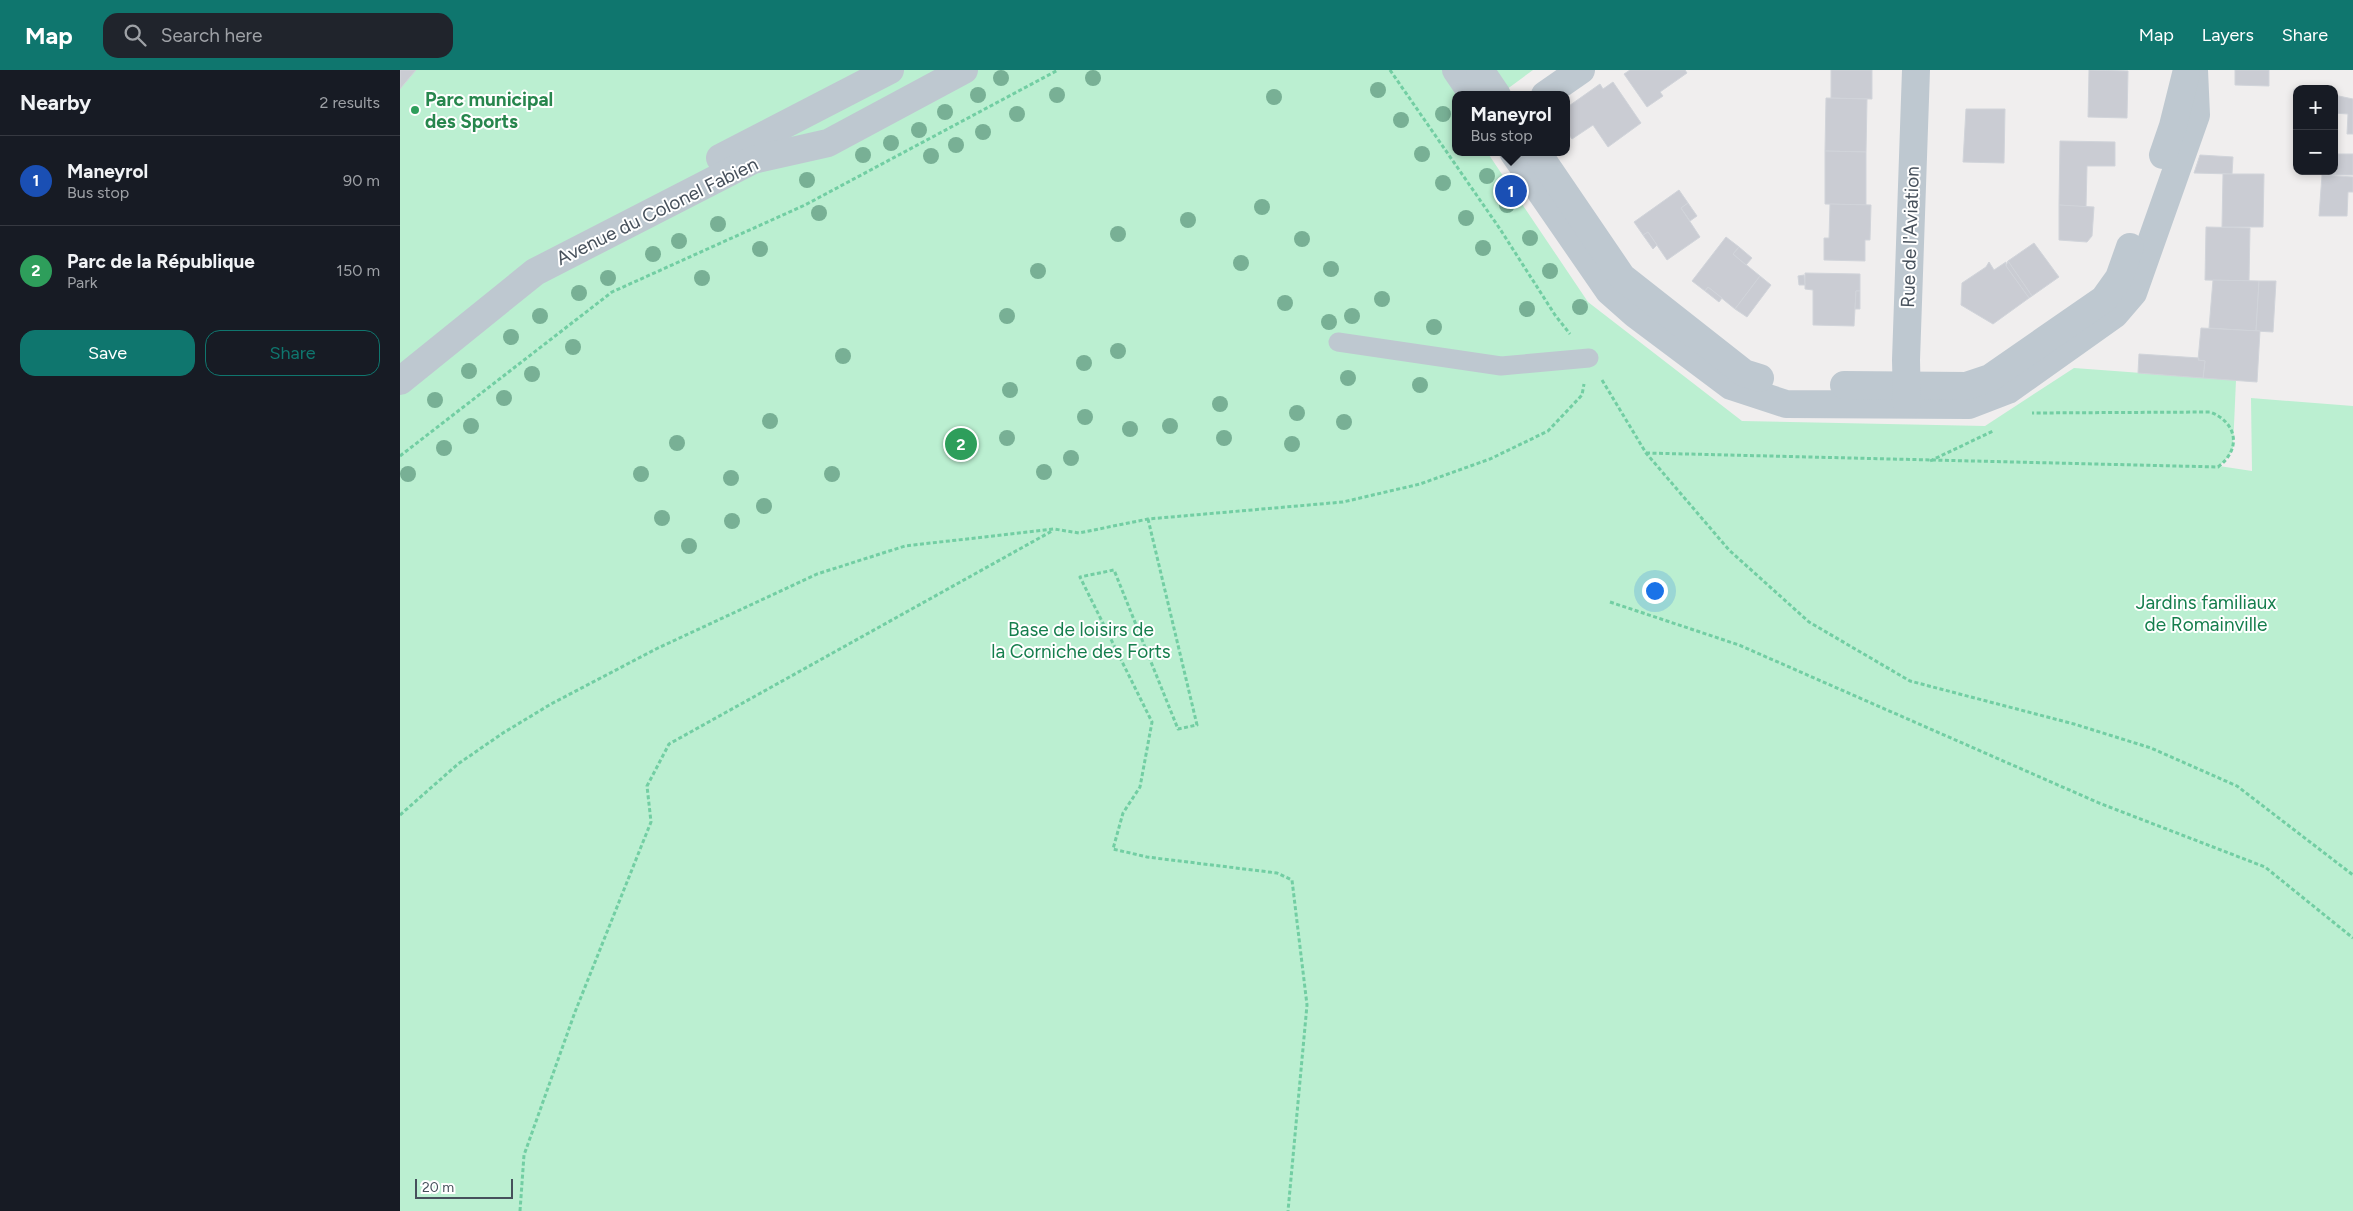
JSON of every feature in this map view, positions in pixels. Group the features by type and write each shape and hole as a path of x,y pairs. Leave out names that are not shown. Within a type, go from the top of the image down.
{"street":[{"name":"Avenue du Colonel Fabien","path":"400,357 524,260 890,70"},
{"name":"Avenue du Colonel Fabien","path":"400,381 535,272 753,160 828,143 957,76 964,70"},
{"path":"1456,70 1470,91"},
{"path":"1480,70 1494,91"},
{"path":"1551,91 1581,70"},
{"name":"Rue de l'Aviation","path":"1908,395 1906,360 1916,70"},
{"path":"1516,156 1610,291 1635,314 1731,386 1786,404 1908,395 1966,386 1990,378 2104,299 2119,278 2173,126 2187,70"},
{"path":"1540,156 1622,277 1744,373 1784,385 1908,395 1969,405 2008,390 2115,314 2133,292 2196,115 2194,70"}],"lane":[{"path":"1338,342 1501,366 1589,358"}],"path":[{"path":"400,456 612,292 805,205 1058,70"},
{"path":"1390,70 1500,229 1555,316 1589,358 1646,453 1728,550 1809,622 1910,681 2074,724 2151,748 2237,786 2353,875"},
{"path":"400,815 458,764 550,704 656,649 817,574 905,546 1054,529 1079,533 1148,519 1343,502 1420,484 1490,459 1548,431 1582,395 1589,358"},
{"path":"1646,453 2218,466 2224,462 2233,448 2231,429 2225,420 2210,412 2035,411 2027,415"},
{"path":"1930,460 2000,428"},
{"path":"1148,519 1197,725 1178,729 1114,570 1080,578 1152,722 1140,787 1123,813 1113,849 1147,857 1277,873 1292,880 1306,1005 1288,1211"},
{"path":"520,1211 524,1155 575,1012 651,822 647,786 669,744 1054,529"},
{"path":"1610,602 1739,645 2098,803 2264,867 2353,938"}],"green space":[{"name":"Base de loisirs de la Corniche des Forts","path":"400,70 1533,70 1504,91 1452,91 1452,156 1490,156 1588,302 1742,421 1985,426 2074,368 2236,380 2233,448 2229,456 2219,466 2252,471 2251,398 2353,406 2353,1211 400,1211"}],"building":[{"path":"400,70 416,70 400,89"},
{"path":"1630,70 1685,70 1687,73 1660,92 1663,96 1647,107 1624,74"},
{"path":"1831,70 1872,70 1872,99 1831,98"},
{"path":"2089,70 2128,71 2127,118 2088,117"},
{"path":"2235,70 2269,70 2269,86 2235,85"},
{"path":"1613,82 1641,123 1608,147 1593,125 1572,139 1570,136 1570,105 1600,84 1603,89"},
{"path":"2338,96 2353,99 2353,134 2347,134 2348,114 2338,113"},
{"path":"1826,98 1867,99 1866,152 1825,151"},
{"path":"1966,109 2005,109 2004,163 1963,162"},
{"path":"2060,141 2115,142 2115,166 2087,166 2086,207 2059,205"},
{"path":"1825,151 1866,152 1866,205 1825,204"},
{"path":"2338,154 2353,154 2353,175 2338,175"},
{"path":"2200,155 2233,157 2232,174 2194,173"},
{"path":"2223,174 2264,174 2263,227 2222,227"},
{"path":"2322,175 2353,177 2353,192 2348,192 2347,216 2319,216"},
{"path":"1679,190 1688,203 1681,208 1700,237 1667,260 1648,232 1643,235 1634,222"},
{"path":"1688,203 1697,216 1690,221 1681,208"},
{"path":"1830,204 1871,205 1870,240 1865,240 1865,261 1824,260 1824,238 1829,238"},
{"path":"2059,205 2094,207 2092,236 2087,242 2059,240"},
{"path":"2206,227 2250,228 2249,281 2205,280"},
{"path":"1648,232 1657,245 1653,249 1643,235"},
{"path":"1726,237 1739,247 1733,254 1760,276 1735,309 1708,287 1705,291 1692,281"},
{"path":"2034,243 2059,277 2032,296 2008,261"},
{"path":"1739,247 1752,258 1746,265 1733,254"},
{"path":"2008,261 2032,296 2029,298 2006,266"},
{"path":"1989,262 1994,270 2006,262 2006,266 2029,298 1993,324 1961,305 1962,283 1986,267"},
{"path":"1805,273 1860,274 1860,291 1856,291 1854,326 1813,325 1813,290 1805,289"},
{"path":"1804,275 1805,285 1799,285 1798,276"},
{"path":"1760,276 1771,285 1747,317 1735,309"},
{"path":"2213,280 2259,281 2256,331 2209,328"},
{"path":"2259,281 2276,281 2273,332 2256,331"},
{"path":"1708,287 1722,298 1719,302 1705,291"},
{"path":"1856,291 1860,291 1860,309 1855,309"},
{"path":"2201,328 2260,331 2257,382 2203,378 2205,361 2198,360"},
{"path":"2139,354 2199,358 2198,360 2205,361 2203,378 2138,373"}],"place":[{"name":"Parc municipal des Sports","path":"415,110"},
{"name":"Maneyrol","path":"1511,191"},
{"name":"Parc de la République","path":"961,444"}],"park label":[{"name":"Jardins familiaux de Romainville","path":"2206,613"}]}
